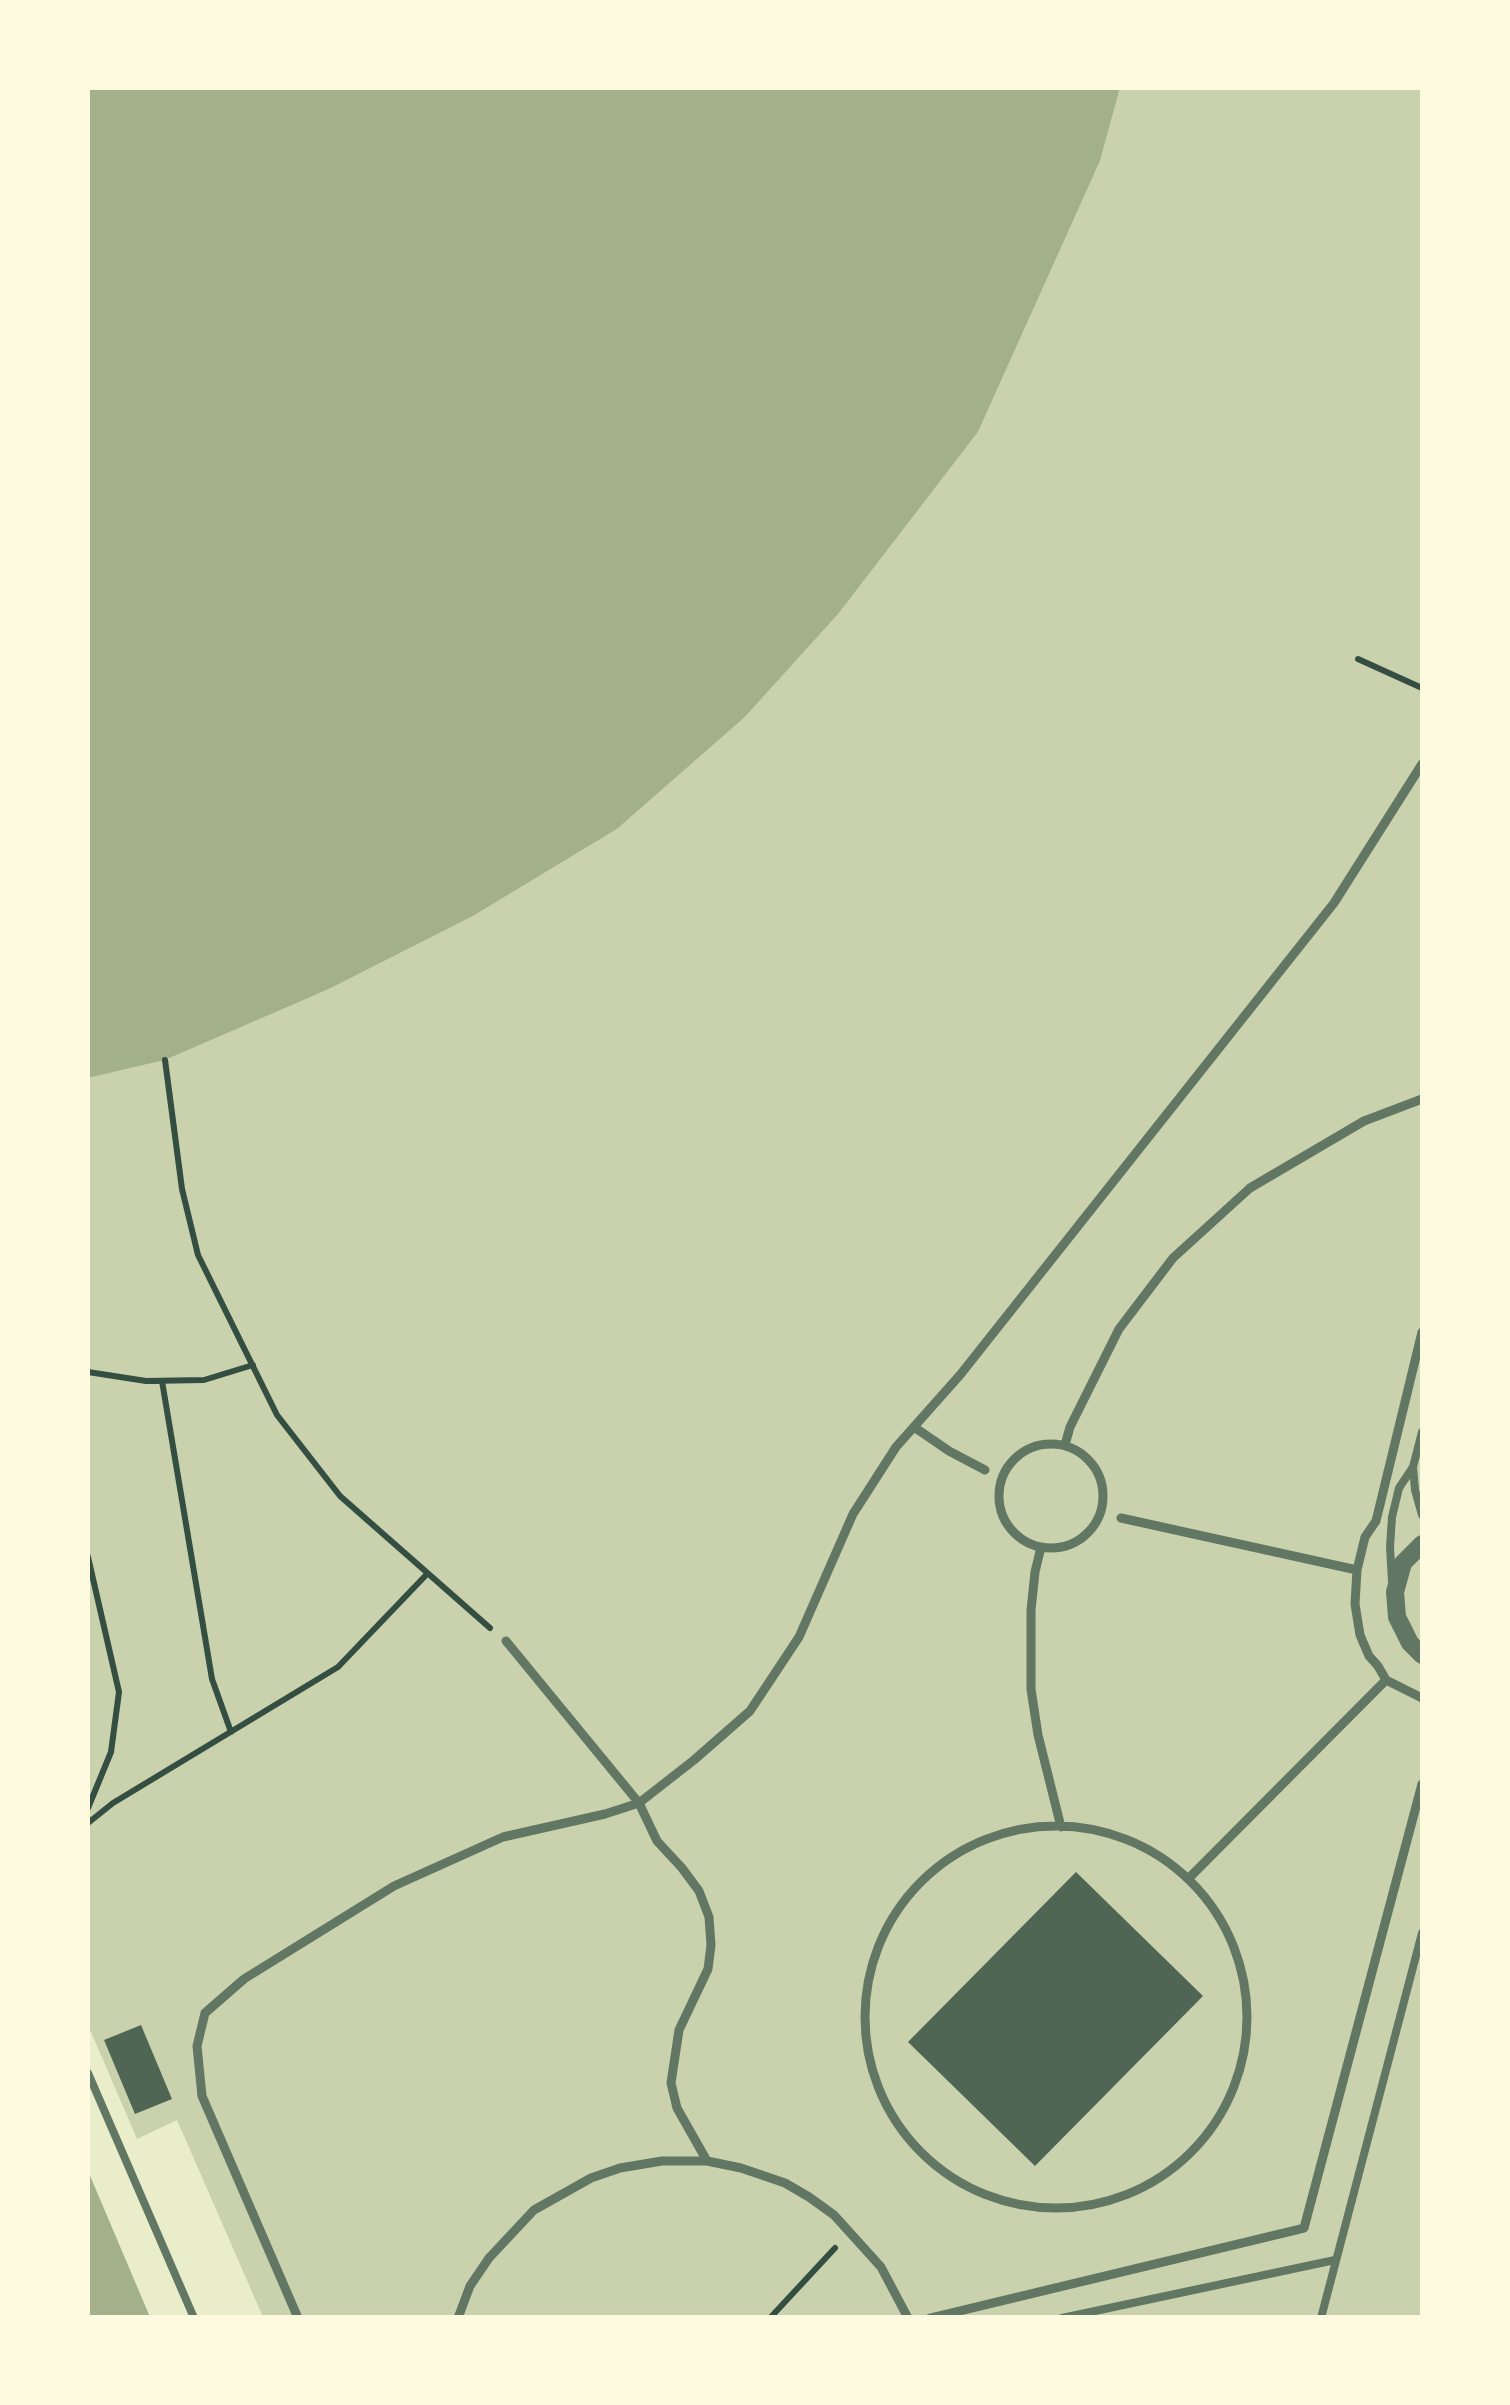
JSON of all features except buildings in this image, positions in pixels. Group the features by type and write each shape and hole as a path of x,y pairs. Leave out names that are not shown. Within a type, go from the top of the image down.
{"street":[{"path":"298,2318 202,2096 197,2046 205,2013 244,1978 394,1886 503,1836 639,1803 750,1711 800,1636 853,1514 896,1447 960,1375 1334,904 1422,764"},
{"path":"1065,1445 1070,1427 1119,1328 1173,1258 1250,1188 1364,1120 1422,1099"},
{"path":"1422,1332 1376,1521 1365,1537 1355,1604 1360,1634 1386,1680 1422,1698"},
{"path":"914,1427 985,1470"},
{"path":"1038,1445 1065,1445 1086,1455 1097,1468 1104,1501 1090,1532 1058,1548 1041,1548 1010,1530 998,1497 1001,1479 1022,1452 1038,1445"},
{"path":"1121,1518 1358,1570"},
{"path":"1422,1544 1404,1564 1395,1592 1397,1617 1410,1643 1422,1656"},
{"path":"1041,1548 1032,1610 1032,1690 1038,1735 1061,1827"},
{"path":"506,1642 639,1803 657,1840 699,1892 709,1916 708,1969 678,2030 671,2082 677,2108 707,2161"},
{"path":"1188,1879 1386,1680"},
{"path":"930,2318 1304,2228 1422,1784"},
{"path":"1061,1827 1122,1838 1151,1851 1188,1879 1218,1915 1233,1943 1247,2003 1242,2065 1216,2122 1196,2147 1173,2168 1118,2198 1056,2208 1027,2206 983,2193 944,2172 921,2152 901,2129 874,2075 866,2016 868,1986 887,1929 924,1880 947,1861 1001,1835 1061,1827"},
{"path":"458,2318 470,2286 488,2258 534,2210 591,2178 662,2160 707,2161 785,2183 834,2215 880,2267 908,2318"}],"lane":[{"path":"1395,1592 1390,1572 1392,1517 1399,1488 1413,1467 1422,1432"},
{"path":"1413,1467 1422,1515"},
{"path":"1321,2318 1422,1933"},
{"path":"88,2073 194,2318"},
{"path":"1062,2318 1335,2260"}],"path":[{"path":"1358,659 1422,688"},
{"path":"165,1060 182,1189 198,1254 277,1415 340,1496 506,1642"},
{"path":"88,1372 146,1381 204,1380 254,1366"},
{"path":"162,1381 212,1679 231,1733"},
{"path":"88,1557 119,1692 110,1752 88,1808"},
{"path":"88,1823 113,1803 338,1666 427,1574"},
{"path":"770,2318 851,2234"}],"shaded area":[{"path":"88,88 1120,88 1100,161 978,432 839,613 745,717 617,829 473,916 329,989 165,1060 88,1078"},
{"path":"1120,88 1422,88 1422,2317 263,2317 177,2120 137,2139 88,2025 88,1078 165,1060 329,989 473,916 617,829 745,717 839,613 978,432 1100,161"},
{"path":"88,2171 150,2317 88,2317"}]}
